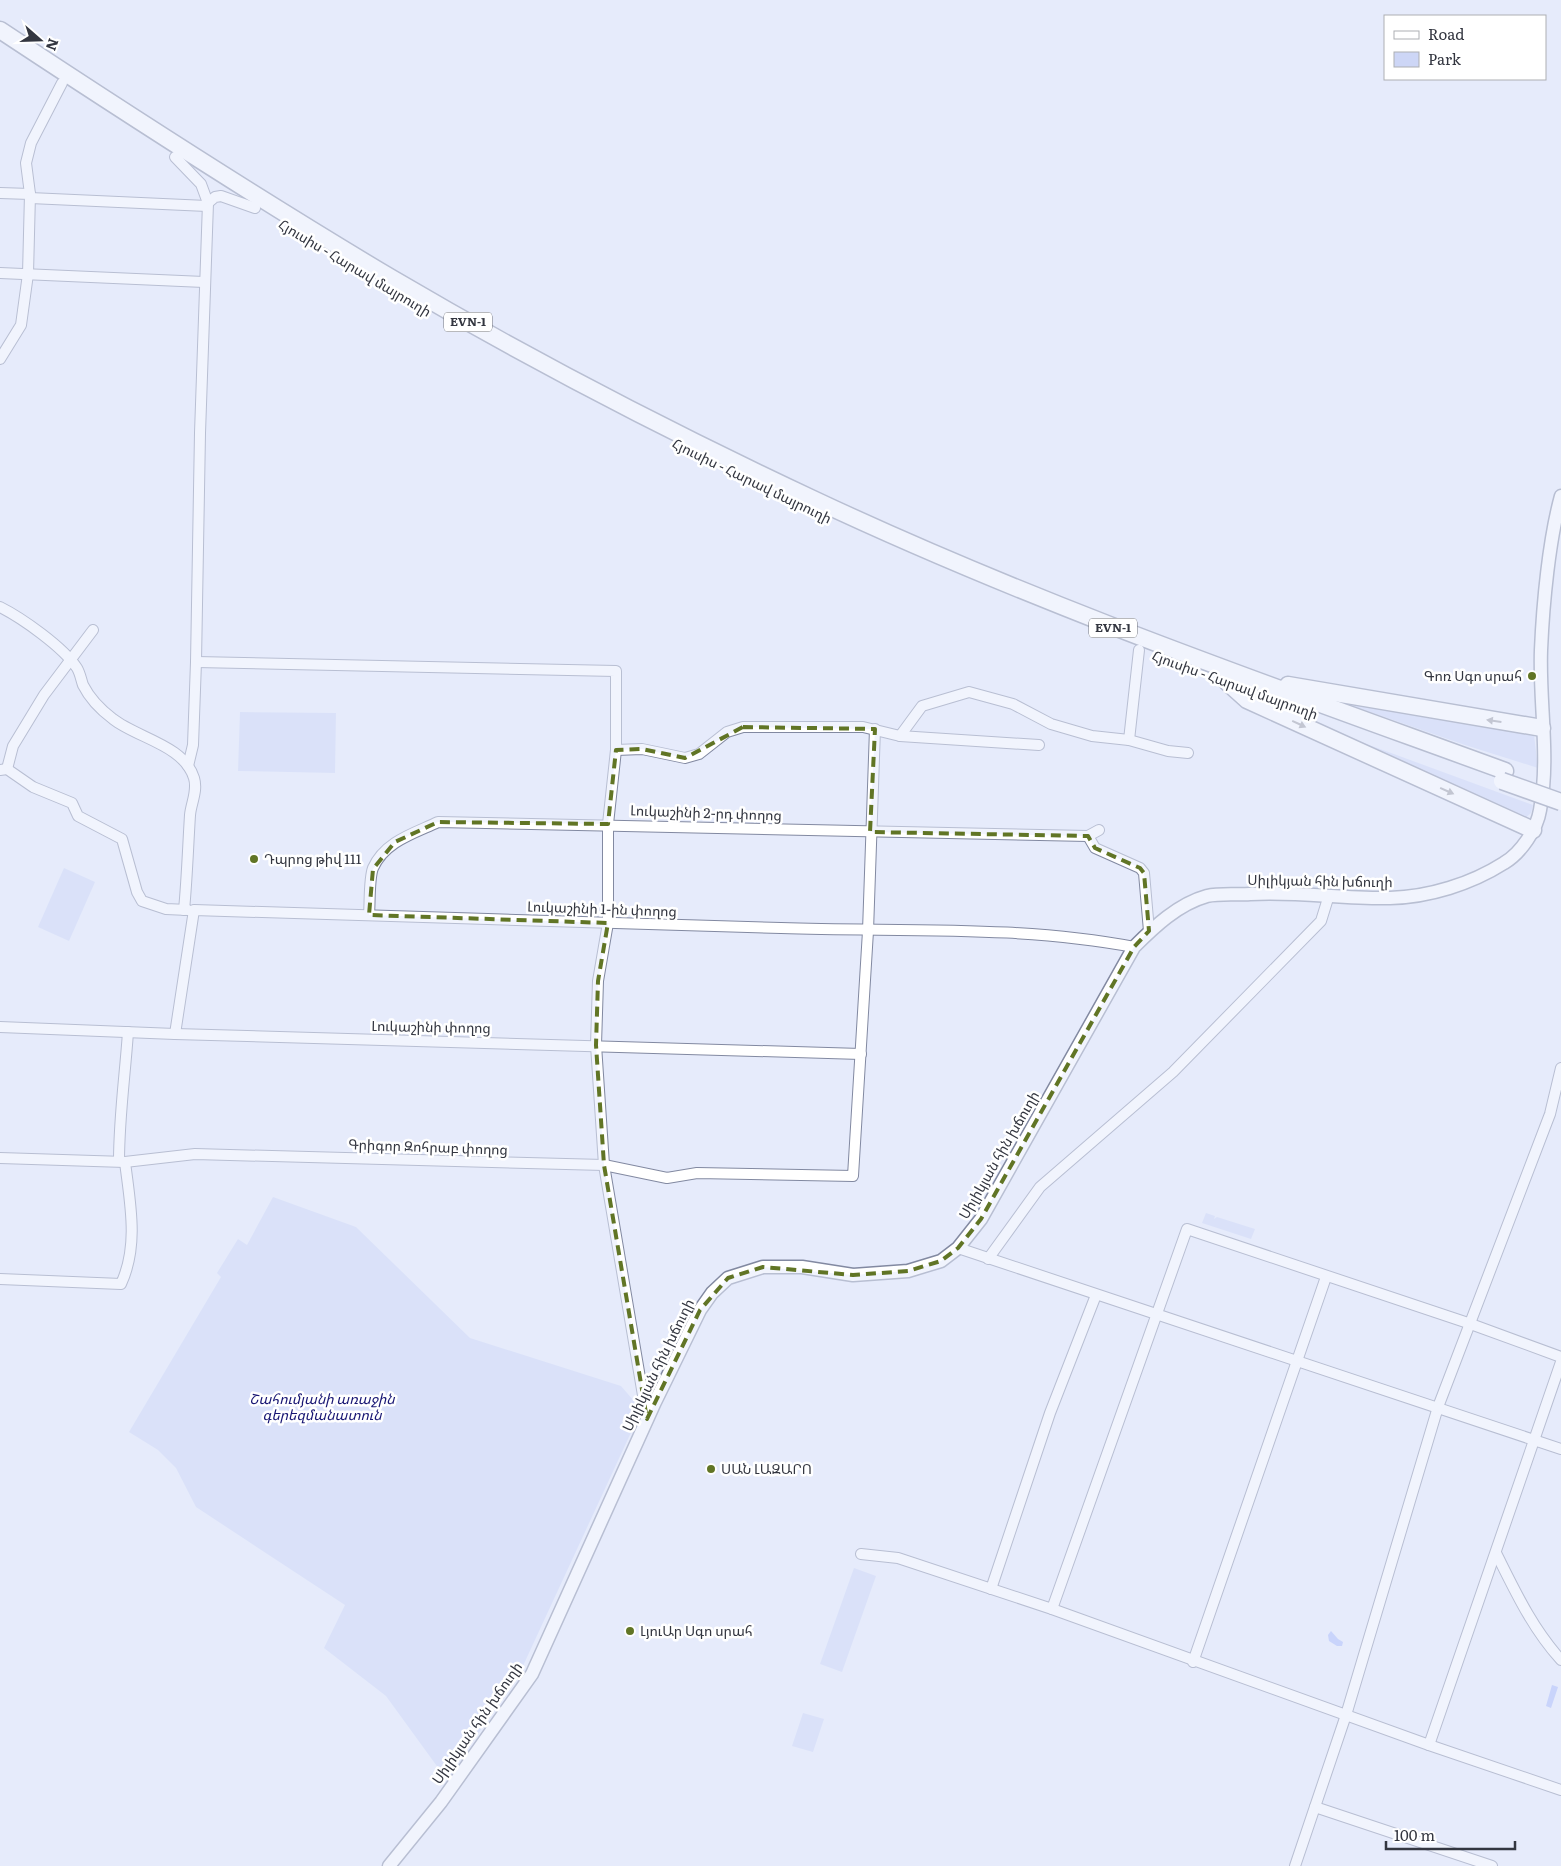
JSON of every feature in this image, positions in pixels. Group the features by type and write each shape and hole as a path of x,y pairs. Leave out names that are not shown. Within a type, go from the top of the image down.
{"highway":[{"name":"Հյուսիս - Հարավ մայրուղի","path":"0,30 240,186 388,276 488,334 669,430 814,500 1079,615 1504,776 1561,802"},
{"name":"Հյուսիս - Հարավ մայրուղի","path":"0,42 255,208 464,332 559,384 725,469 928,563 1139,650 1504,776 1561,792"},
{"path":"1228,682 1247,700 1533,830"},
{"path":"1264,684 1288,685 1542,728"}],"street":[{"path":"0,359 4,348 21,324 28,274 30,196 26,163 31,143 62,83"},
{"path":"175,157 201,184 208,204 204,282 196,662 193,745 188,766"},
{"path":"0,193 208,204 215,197 221,196 255,208"},
{"path":"0,273 204,282"},
{"name":"Սիլիկյան հին խճուղի","path":"389,1866 441,1802 532,1674 647,1419 700,1310 712,1293 728,1278 763,1267 802,1267 853,1275 908,1271 941,1261 958,1248 981,1219 1134,948 1149,931 1172,913 1207,896 1270,892 1390,898 1410,896 1455,887 1491,871 1508,861 1522,846 1533,830 1540,810 1544,773 1541,650 1553,535 1561,496"},
{"path":"0,607 22,620 70,658 79,670 82,683 91,698 102,710 122,726 176,754 188,766 195,788 190,814 189,910 175,1034"},
{"path":"4,770 13,746 70,658 93,630"},
{"path":"1129,740 1139,650"},
{"path":"196,662 616,671 616,750 608,824 608,923 598,981 596,1044 604,1166 647,1419"},
{"path":"900,736 922,706 969,692 1013,704 1051,724 1092,736 1129,740 1168,751 1188,752"},
{"path":"616,750 642,749 685,758 698,754 727,732 743,726 874,728 900,736 1039,745"},
{"path":"861,1054 868,931 874,728"},
{"name":"Լուկաշինի 1-ին փողոց","path":"4,770 33,787 72,803 78,816 122,839 137,892 142,901 166,909 868,931 1000,931 1088,938 1134,948"},
{"name":"Լուկաշինի 2-րդ փողոց","path":"370,915 373,868 383,854 394,842 438,822 608,824 1088,836 1099,830"},
{"path":"1088,836 1095,848 1140,868 1144,873 1149,931"},
{"path":"988,1259 1040,1187 1173,1072 1321,921 1329,895"},
{"name":"Լուկաշինի փողոց","path":"0,1027 175,1034 596,1044 861,1054"},
{"path":"0,1279 121,1284 128,1268 133,1225 122,1162 119,1112 124,1090 128,1032"},
{"name":"Գրիգոր Զոհրաբ փողոց","path":"0,1158 122,1162 195,1154 604,1166 667,1178 697,1173 853,1176 861,1054"},
{"path":"1295,1866 1346,1715 1438,1407 1468,1323 1550,1114 1561,1068"},
{"path":"1052,1610 1158,1316 1187,1229 1468,1323 1561,1357"},
{"path":"958,1248 1561,1449"},
{"path":"1193,1662 1326,1277"},
{"path":"991,1590 1050,1413 1096,1295"},
{"path":"1429,1745 1561,1362"},
{"path":"1496,1553 1529,1618 1540,1635 1561,1660"},
{"path":"860,1554 898,1558 1052,1610 1193,1662 1561,1790"},
{"path":"1315,1807 1492,1866"}],"highlighted area":[{"path":"743,727 863,727 875,729 870,832 1088,836 1095,848 1140,868 1144,873 1149,931 1134,947 981,1219 958,1248 941,1261 908,1271 853,1275 763,1267 728,1278 700,1310 647,1419 604,1165 596,1045 598,981 608,923 369,915 373,869 395,842 438,822 608,824 616,750 642,749 685,758"}],"green space":[{"path":"1324,696 1517,730 1534,735 1538,768 1465,745"},
{"path":"240,712 336,713 335,773 238,771"},
{"path":"1301,720 1533,805 1531,813 1523,820"},
{"path":"64,868 95,882 69,941 38,927"},
{"name":"Շահումյանի առաջին գերեզմանատուն","path":"273,1197 356,1227 470,1338 621,1386 634,1401 634,1426 522,1668 447,1780 386,1696 324,1648 345,1605 196,1507 176,1468 158,1450 129,1432 221,1277 217,1273 238,1239 247,1245"},
{"path":"1206,1213 1215,1216 1214,1219 1217,1217 1255,1229 1251,1239 1202,1223"},
{"path":"854,1568 876,1576 842,1672 820,1664"},
{"path":"803,1713 824,1719 813,1752 792,1746"}],"water":[{"path":"1331,1631 1343,1642 1342,1646 1337,1646 1329,1641 1328,1635"},
{"path":"1552,1685 1558,1687 1551,1708 1546,1706"}],"place":[{"name":"Գոռ Սգո սրահ","path":"1532,676"},
{"name":"Դպրոց թիվ 111","path":"254,859"},
{"name":"ՍԱՆ ԼԱԶԱՐՈ","path":"711,1469"},
{"name":"ԼյուԱր Սգո սրահ","path":"630,1631"}]}
